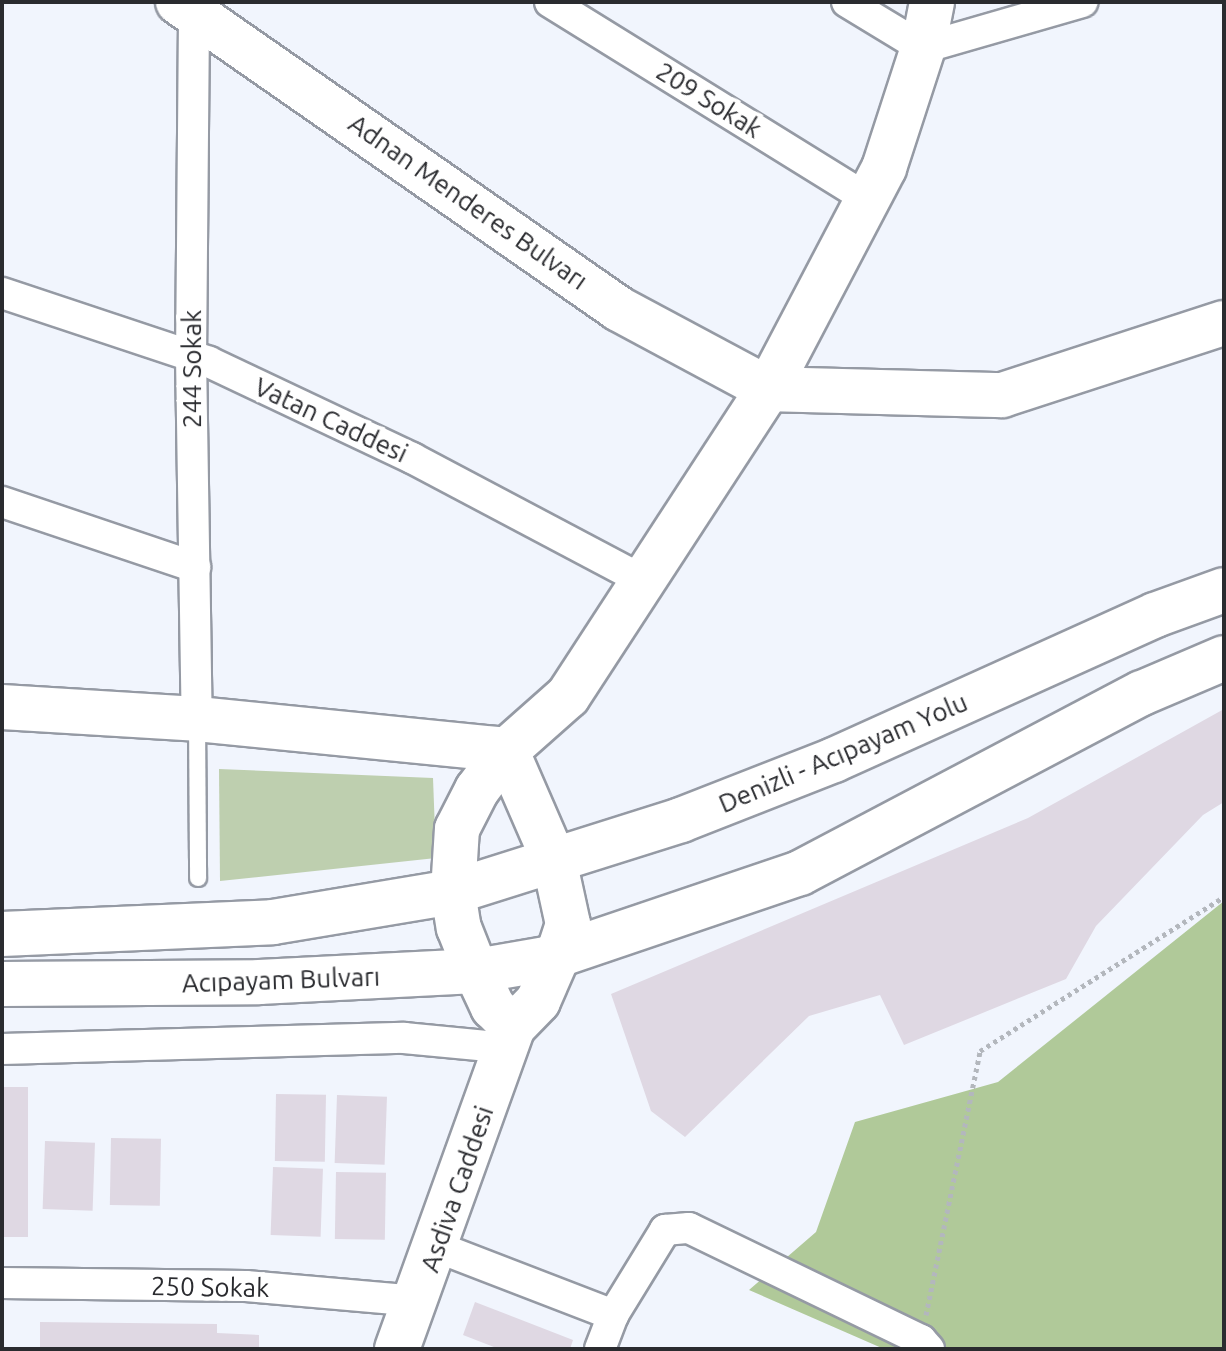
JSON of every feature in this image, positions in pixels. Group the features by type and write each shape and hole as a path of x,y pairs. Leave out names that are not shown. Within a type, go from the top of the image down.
{"main road":[{"path":"510,1038 476,971 459,928 453,892 457,829 477,790 507,751 568,696 646,582 768,389 884,168 923,48 932,2"},
{"name":"Adnan Menderes Bulvarı","path":"186,10 309,88 619,309 768,389"},
{"path":"768,389 1002,395 1224,323"},
{"name":"Denizli - Acıpayam Yolu","path":"453,892 681,820 834,760 1155,615 1224,590"},
{"path":"558,955 800,873 1142,693 1224,658"},
{"path":"2,707 197,719 507,751"},
{"name":"Asdiva Caddesi","path":"397,1349 437,1247 510,1038 538,1001 568,924 554,860 507,751"},
{"path":"2,934 273,922 453,892"},
{"name":"Acıpayam Bulvarı","path":"11,989 476,971 558,955"}],"street":[{"name":"209 Sokak","path":"550,2 868,199"},
{"path":"847,2 923,48 1082,2"},
{"name":"244 Sokak","path":"186,10 197,719"},
{"name":"Vatan Caddesi","path":"2,293 191,356 412,458 646,582"},
{"path":"2,502 195,567"},
{"path":"2,1049 510,1038"},
{"path":"600,1349 613,1315 665,1230 689,1228 925,1344"},
{"path":"437,1247 613,1315"},
{"name":"250 Sokak","path":"2,1283 246,1286 417,1301"}],"lane":[{"path":"197,719 198,878"}],"path":[{"path":"925,1344 980,1051 1224,897"}],"green space":[{"path":"219,769 433,778 436,858 220,881"},
{"path":"1224,901 1224,1349 884,1349 749,1290 816,1232 855,1122 998,1082"}],"building":[{"path":"1224,709 1224,802 1203,815 1096,926 1066,979 904,1045 880,995 809,1016 685,1137 651,1111 611,994 1028,818"},
{"path":"2,1087 28,1087 28,1237 2,1237"},
{"path":"276,1094 326,1095 325,1162 275,1161"},
{"path":"337,1095 387,1097 385,1165 335,1163"},
{"path":"111,1138 161,1139 160,1206 110,1205"},
{"path":"45,1141 95,1143 93,1211 43,1209"},
{"path":"273,1167 323,1169 321,1237 271,1235"},
{"path":"336,1172 386,1173 385,1240 335,1239"},
{"path":"475,1302 573,1340 570,1349 499,1349 463,1335"},
{"path":"40,1322 217,1324 217,1333 259,1335 259,1349 40,1349"}]}
